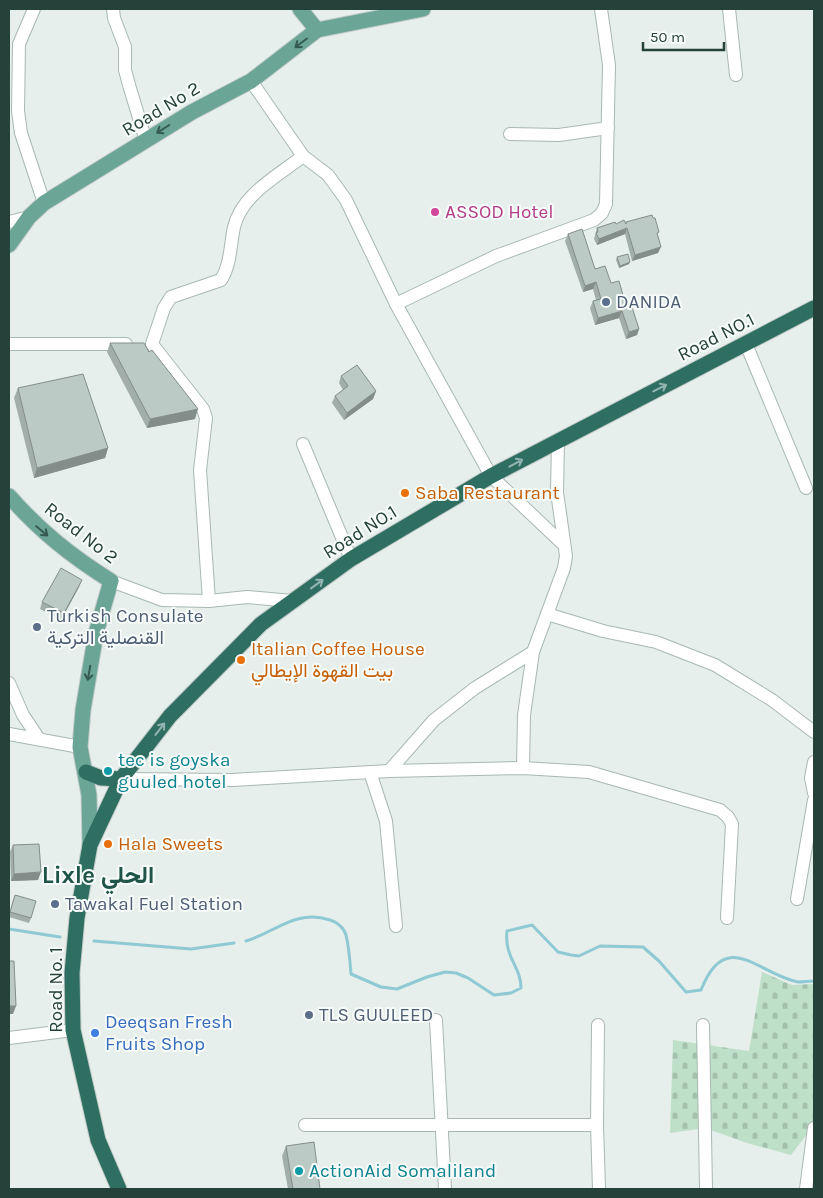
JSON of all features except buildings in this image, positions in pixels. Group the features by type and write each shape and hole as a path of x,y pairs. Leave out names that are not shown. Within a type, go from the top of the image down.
{"highway":[{"name":"Road NO.1","path":"90,845 121,779 170,716 261,624 351,559 491,476 814,308"},
{"path":"86,772 101,778 121,779"},
{"name":"Road No. 1","path":"90,845 77,918 72,973 73,1030 98,1140 119,1189"}],"main road":[{"path":"300,9 317,30 423,9"},
{"name":"Road No 2","path":"9,245 29,217 44,203 192,112 251,81 317,30"},
{"name":"Road No 2","path":"9,496 34,524 64,549 111,582 96,633 83,710 80,747 86,772 91,820 90,845"}],"street":[{"path":"34,9 19,44 17,68 18,111 21,133 44,203"},
{"path":"113,9 116,24 125,47 125,70 128,85 146,141"},
{"path":"396,304 496,256 594,220 602,213 606,204 609,65 601,9"},
{"path":"729,9 736,75"},
{"path":"251,81 303,156 328,175 346,200 396,304 491,476 564,545"},
{"path":"510,134 559,135 608,128"},
{"path":"152,344 164,308 171,297 221,280 229,264 235,226 248,198 303,156"},
{"path":"9,222 29,217"},
{"path":"9,344 152,344"},
{"path":"152,344 203,410 206,418 200,470 209,601"},
{"path":"746,344 806,488"},
{"path":"523,768 524,714 533,652 564,568 566,556 557,492 558,440"},
{"path":"303,444 351,559"},
{"path":"111,582 162,600 209,601 247,597 293,601"},
{"path":"547,614 603,631 656,642 715,664 772,700 814,732"},
{"path":"389,771 434,720 474,688 533,652"},
{"path":"9,683 23,715 39,739"},
{"path":"9,734 80,747"},
{"path":"814,762 812,778 814,793"},
{"path":"121,779 232,780 389,771 523,768 589,772 724,814 732,824 728,918"},
{"path":"370,772 386,821 396,926"},
{"path":"797,899 814,800"},
{"path":"436,1020 445,1189"},
{"path":"598,1024 597,1125 599,1189"},
{"path":"703,1025 706,1189"},
{"path":"9,1038 73,1030"},
{"path":"305,1125 597,1125"},
{"path":"806,1189 814,1128"}],"green space":[{"path":"762,972 792,985 814,984 814,1125 791,1155 747,1143 705,1128 670,1133 673,1040 749,1051"}],"waterway":[{"path":"246,941 296,919 318,917 330,920 335,922 345,932 349,949 351,974 381,987 397,989 445,972 456,973 468,978 494,995 511,993 521,988 520,980 508,948 507,931 532,925 558,952 571,955 579,956 600,946 643,947 659,961 686,992 701,990 711,971 721,961 732,957 744,959 784,978 798,982 814,981"},
{"path":"9,929 60,937"},
{"path":"94,941 191,949 234,943"}],"place":[{"name":"ASSOD Hotel","path":"435,212"},
{"name":"DANIDA","path":"606,302"},
{"name":"Saba Restaurant","path":"405,493"},
{"name":"Turkish Consulate القنصلية التركية","path":"37,627"},
{"name":"Italian Coffee House بيت القهوة الإيطالي","path":"241,660"},
{"name":"tec is goyska guuled hotel","path":"108,771"},
{"name":"Hala Sweets","path":"108,844"},
{"name":"Tawakal Fuel Station","path":"55,904"},
{"name":"TLS GUULEED","path":"309,1015"},
{"name":"Deeqsan Fresh Fruits Shop","path":"95,1033"},
{"name":"ActionAid Somaliland","path":"299,1171"}],"district":[{"name":"Lixle الحلي","path":"98,875"}]}
